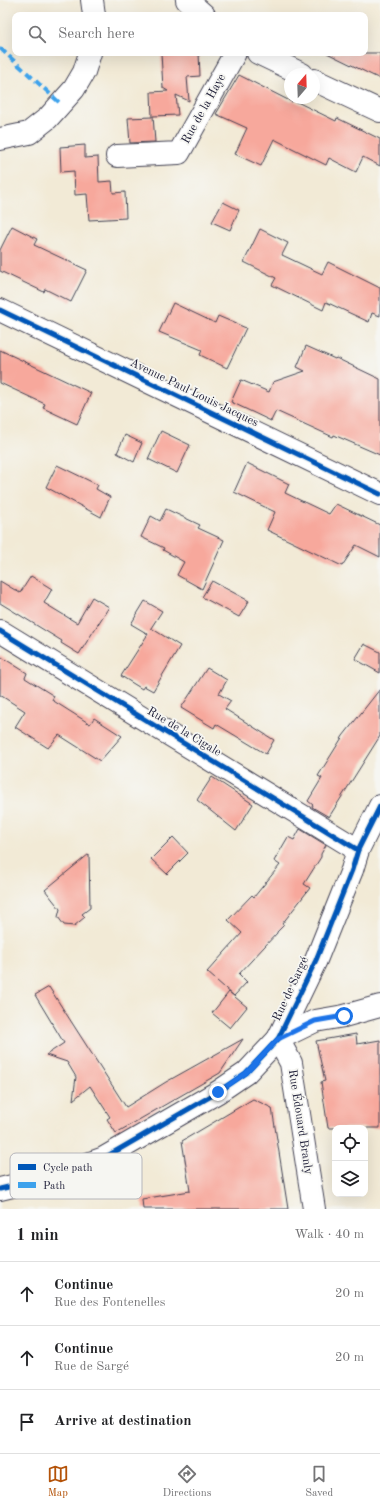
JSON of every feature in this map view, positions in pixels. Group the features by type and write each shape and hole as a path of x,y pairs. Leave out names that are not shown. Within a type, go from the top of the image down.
{"street":[{"path":"92,0 94,12"},
{"path":"187,0 201,12"},
{"path":"0,138 29,133 48,118 74,89 84,72 89,56"},
{"name":"Rue de la Haye","path":"117,156 179,153 233,56"},
{"path":"264,56 289,68"},
{"path":"320,83 380,111"},
{"name":"Avenue Paul Louis Jacques","path":"0,310 380,494"},
{"name":"Rue de la Cigale","path":"0,632 358,850"},
{"name":"Rue de Sargé","path":"113,1153 224,1088 246,1073 278,1039 316,960 352,870 358,850 380,806"},
{"path":"278,1039 315,1021 344,1016 380,1006"},
{"name":"Rue Édouard Branly","path":"278,1039 291,1063 314,1209"},
{"name":"Rue de Sargé","path":"0,1189 10,1187"}],"building":[{"path":"368,53 380,53 380,79 333,56 368,56"},
{"path":"161,56 199,56 200,76 187,77 189,101 176,95 178,115 153,116 155,142 130,143 128,118 152,117 151,92 168,91 163,88"},
{"path":"239,75 284,98 284,104 301,104 336,121 337,118 380,139 380,166 363,157 356,172 329,158 326,165 274,139 261,166 235,154 247,128 216,114"},
{"path":"85,145 85,158 98,157 99,182 112,181 113,193 125,192 126,218 89,220 87,194 75,195 74,171 61,172 60,147"},
{"path":"223,202 239,210 230,230 212,222"},
{"path":"12,226 37,239 34,245 87,270 71,302 45,289 44,292 0,271 0,250"},
{"path":"260,229 288,243 282,255 322,274 328,262 380,288 380,316 372,313 369,322 326,302 323,310 272,285 276,278 244,262"},
{"path":"173,303 215,323 218,316 246,328 227,368 200,355 202,350 159,332"},
{"path":"306,346 335,359 336,358 380,379 380,455 334,435 333,437 276,411 271,421 231,402 241,380 269,392 273,382 305,371 297,367"},
{"path":"0,350 91,393 77,424 43,408 45,404 0,383"},
{"path":"161,431 190,445 177,473 148,459"},
{"path":"125,435 142,443 134,462 117,453"},
{"path":"247,463 289,484 285,493 329,514 336,504 380,525 380,557 356,545 342,566 267,530 275,512 234,492"},
{"path":"57,465 98,485 96,489 110,497 101,517 46,487"},
{"path":"166,509 200,525 198,528 224,540 202,589 177,575 184,562 163,550 164,548 141,537 151,516 160,521"},
{"path":"31,576 52,589 44,603 77,623 92,597 109,607 79,654 61,643 62,641 0,603 0,581 20,593"},
{"path":"212,581 249,601 239,617 202,597"},
{"path":"145,601 162,611 151,628 180,646 153,691 144,686 142,689 121,676 148,634 131,624"},
{"path":"364,644 380,652 380,673 355,659"},
{"path":"0,656 27,673 25,678 54,696 52,700 90,724 94,718 122,736 100,761 59,735 48,748 15,727 25,711 0,695"},
{"path":"207,668 227,680 219,694 231,701 225,709 274,740 266,754 216,724 214,728 181,708"},
{"path":"380,689 380,736 329,817 312,807 313,805 308,801 322,778 318,776 343,736"},
{"path":"212,777 253,804 236,831 197,800"},
{"path":"300,829 326,845 321,857 304,884 310,888 282,924 284,925 239,974 247,982 234,996 207,972 242,933 228,920 252,895 254,897 280,865 274,861 288,837 294,840"},
{"path":"173,837 188,853 167,874 151,859"},
{"path":"89,854 90,908 82,914 85,917 74,926 64,925 58,917 60,909 45,890"},
{"path":"49,987 126,1107 166,1082 243,1039 220,1073 116,1133 107,1119 110,1117 90,1086 73,1100 76,1077 67,1062 46,1055 64,1043 35,995"},
{"path":"229,992 247,1007 230,1028 212,1013"},
{"path":"356,1034 357,1044 380,1040 380,1128 368,1128 368,1125 332,1125 332,1128 328,1128 321,1082 325,1081 316,1041"},
{"path":"253,1099 272,1108 288,1209 143,1209 142,1199 190,1191 182,1141"}],"marked path":[{"path":"0,48 61,104"}],"cycle path":[{"path":"0,310 380,494"},
{"path":"0,631 358,850"},
{"path":"113,1153 218,1092 246,1073 278,1039 316,960 352,870 358,850 380,806"},
{"path":"0,1189 10,1187"}],"route":[{"path":"218,1092 246,1073 278,1039 315,1021 344,1016"}]}
